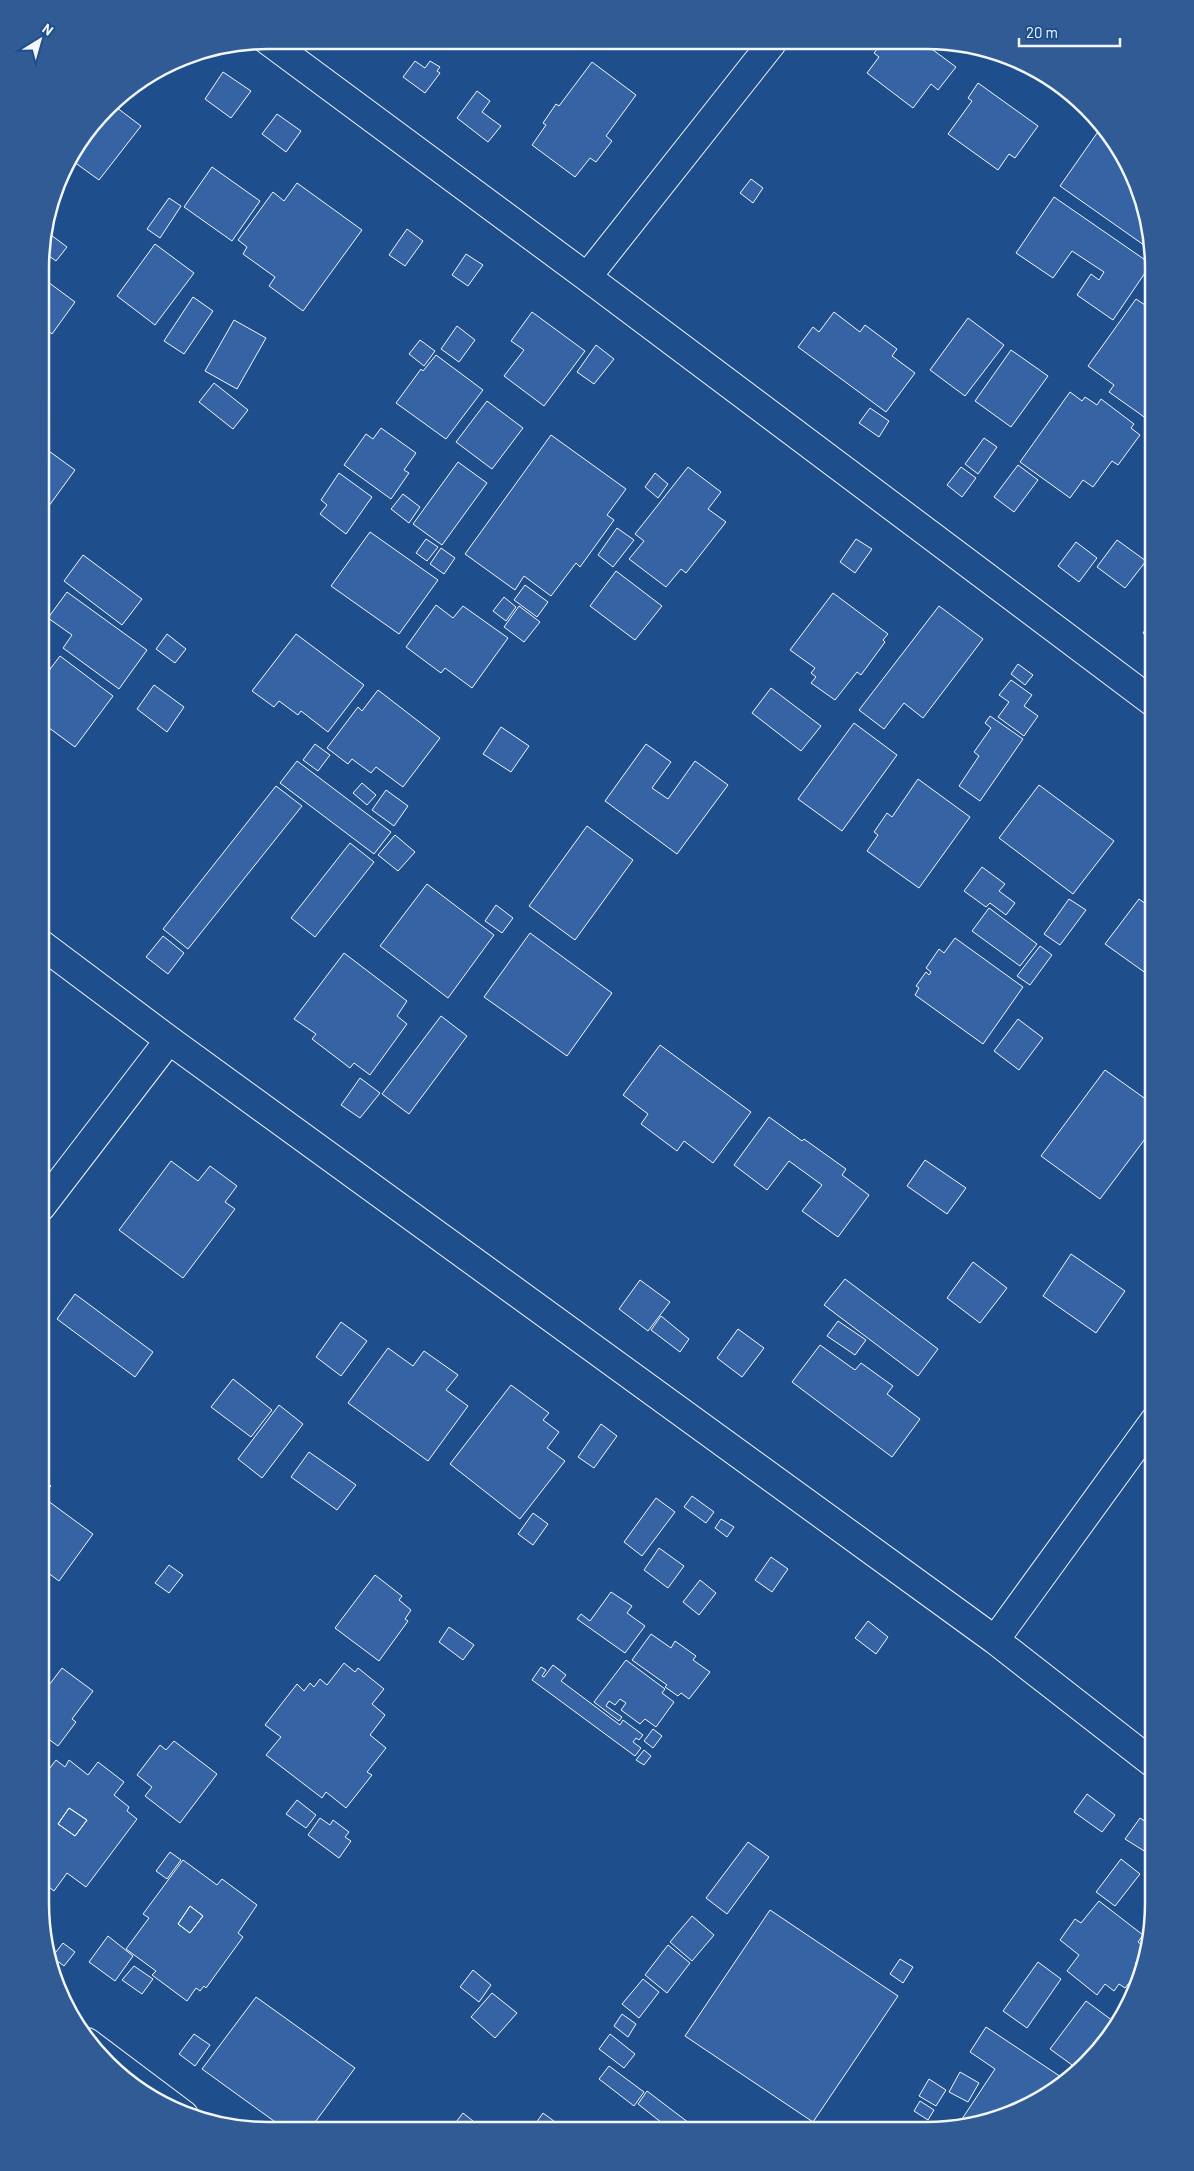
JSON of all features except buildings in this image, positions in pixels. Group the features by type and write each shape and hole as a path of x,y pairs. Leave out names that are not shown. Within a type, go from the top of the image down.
{"street":[{"path":"279,49 587,277 1145,696"},
{"path":"587,277 767,49"},
{"path":"49,950 169,1040 995,1640 1145,1757"},
{"path":"49,1197 169,1040"},
{"path":"995,1640 1145,1433"}]}
